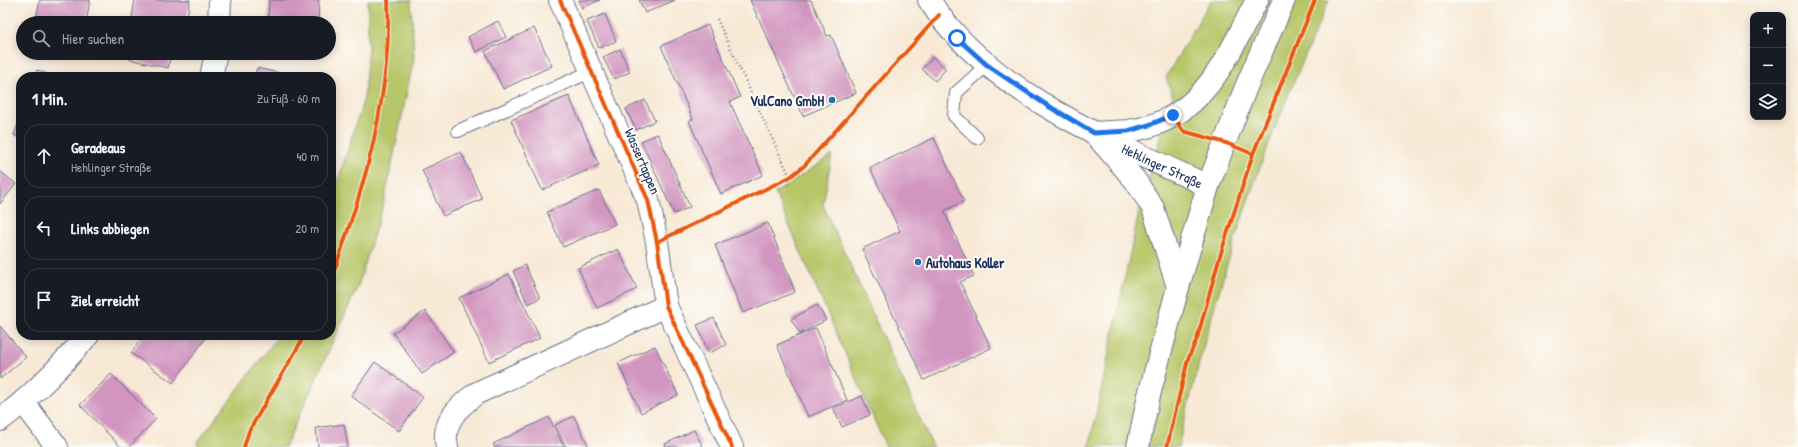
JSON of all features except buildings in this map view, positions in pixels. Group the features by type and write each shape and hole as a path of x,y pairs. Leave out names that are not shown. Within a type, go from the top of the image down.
{"street":[{"path":"219,16 220,0"},
{"name":"Wassertappen","path":"560,0 648,200 657,242 666,306 732,447"},
{"name":"Hehlinger Straße","path":"929,0 957,38 987,65 1045,104 1094,133 1208,186"},
{"path":"1094,133 1128,131 1149,125 1180,112 1201,94 1221,69 1257,0"},
{"path":"1138,447 1149,395 1178,287 1208,186 1246,87 1284,0"},
{"path":"212,72 215,60"},
{"path":"1094,133 1135,180 1153,208 1178,287"},
{"path":"447,447 446,442 449,420 460,406 476,392 666,306"},
{"path":"0,420 24,403 65,362 84,340"},
{"path":"24,403 57,447"}],"lane":[{"path":"977,138 954,116 956,92 987,65"},
{"path":"458,131 592,71"}],"path":[{"path":"717,19 790,178"}],"green space":[{"path":"368,0 411,0 414,58 384,202 358,286 336,335 336,187 364,98 368,47"},
{"path":"1211,0 1329,0 1294,81 1237,232 1205,339 1178,447 1089,447 1139,211 1173,97 1166,77"},
{"path":"832,155 823,205 933,447 886,447 775,193"},
{"path":"275,340 334,340 285,447 199,447 197,443"}],"cycle path":[{"path":"336,265 366,172 379,115 387,58 388,0"},
{"path":"560,0 648,200 657,242 666,306 732,447"},
{"path":"1167,447 1188,359 1197,339 1219,259 1253,154 1315,0"},
{"path":"657,242 790,177 804,166 939,15"},
{"path":"1173,115 1183,131 1226,143 1253,154"},
{"path":"244,447 249,431 302,340"}],"place":[{"name":"VulCano GmbH","path":"832,100"},
{"name":"Autohaus Koller","path":"918,262"}],"route":[{"path":"957,38 987,65 1045,104 1094,133 1128,131 1149,125 1173,115"}]}
